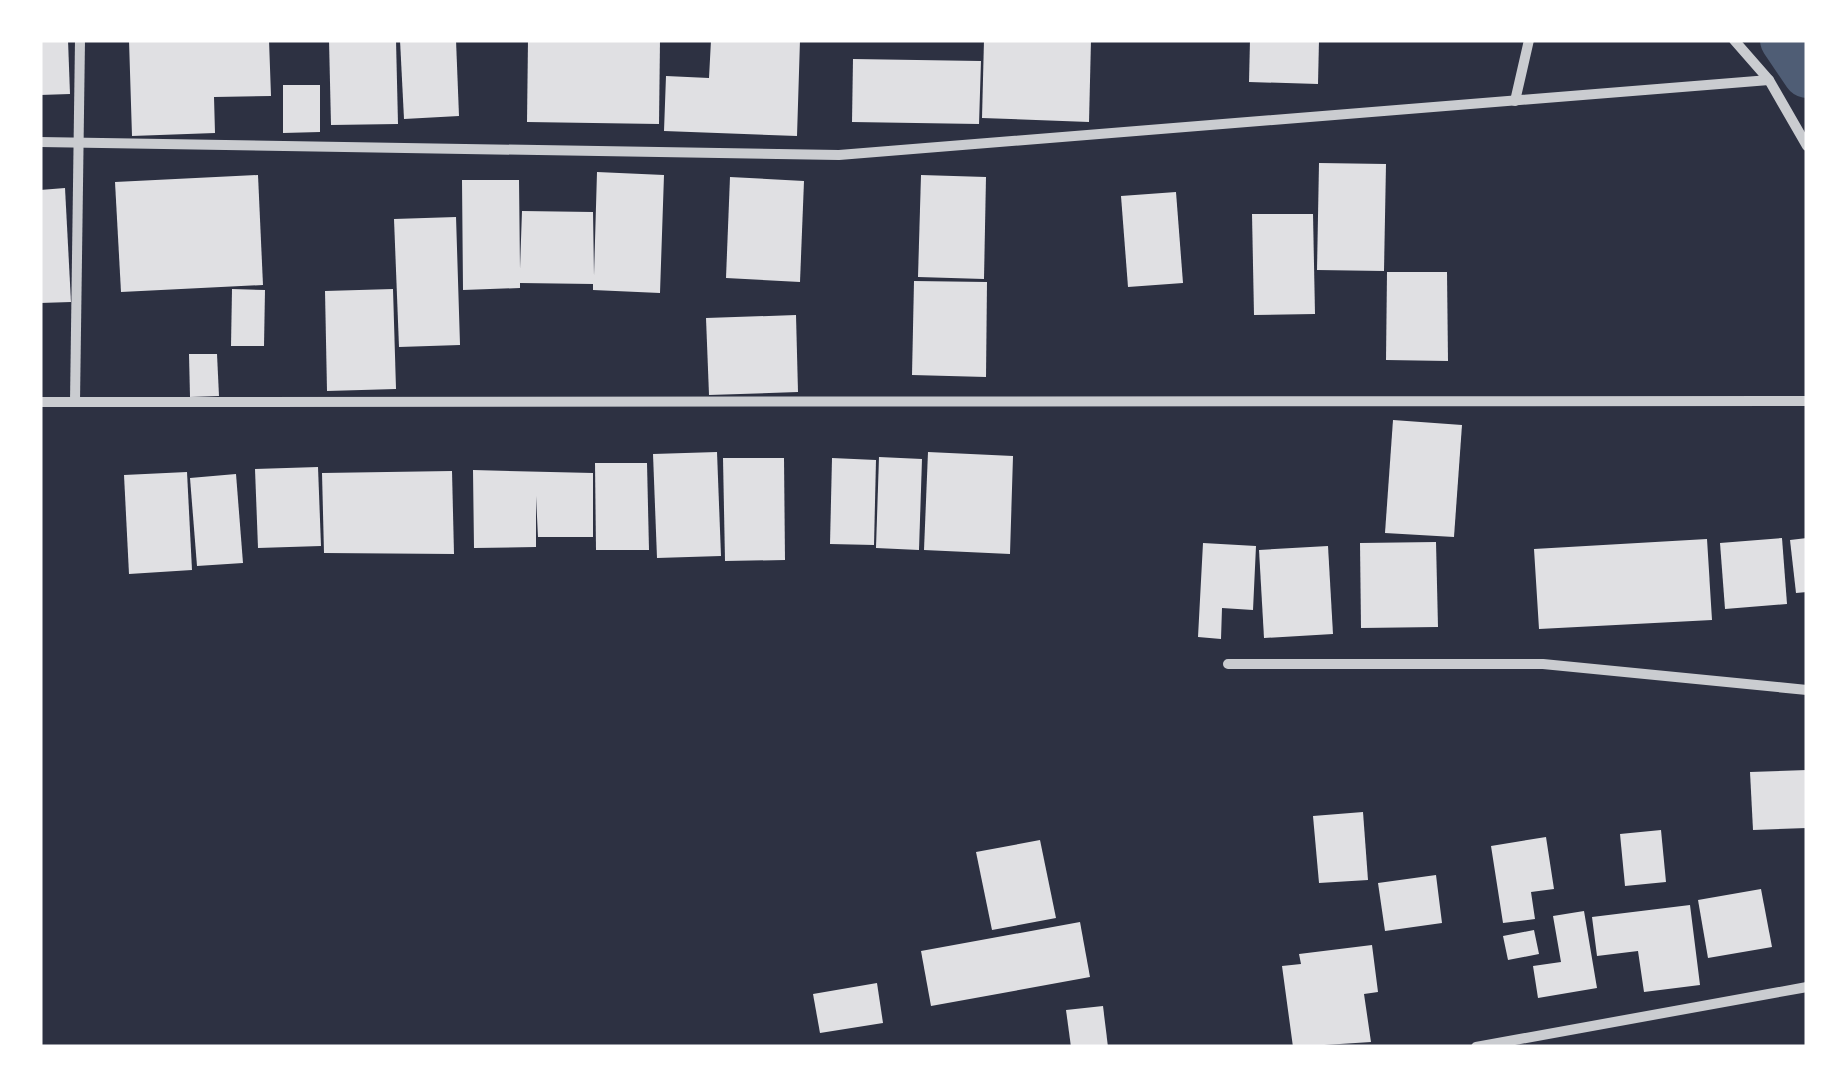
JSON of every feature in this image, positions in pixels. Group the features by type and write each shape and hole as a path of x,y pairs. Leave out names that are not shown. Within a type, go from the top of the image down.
{"street":[{"path":"75,402 80,40"},
{"path":"1515,101 1529,40"},
{"path":"1734,40 1769,80 1807,146"},
{"path":"40,142 839,156 1769,80"},
{"path":"40,402 1807,400"},
{"path":"1228,664 1543,664 1807,690"},
{"path":"1476,1047 1807,987"}],"building":[{"path":"40,40 68,40 70,94 40,95"},
{"path":"129,40 269,40 271,96 214,97 215,133 132,136"},
{"path":"329,40 396,40 398,124 331,125"},
{"path":"400,40 456,40 459,116 404,119"},
{"path":"528,40 660,40 659,124 527,122"},
{"path":"711,40 800,40 797,136 664,131 666,76 709,78"},
{"path":"984,40 1091,40 1089,122 982,118"},
{"path":"1250,40 1319,40 1318,84 1249,82"},
{"path":"853,59 981,61 979,124 852,122"},
{"path":"283,85 320,85 320,132 283,133"},
{"path":"1319,163 1386,164 1384,271 1317,270"},
{"path":"597,172 664,175 660,293 593,290 593,284 520,283 520,288 463,290 462,180 519,180 520,269 522,211 593,212 594,276"},
{"path":"258,175 263,285 121,292 115,182"},
{"path":"921,175 986,177 984,279 918,277"},
{"path":"730,177 804,181 800,282 726,278"},
{"path":"65,188 71,302 40,303 40,190"},
{"path":"1176,192 1183,283 1128,287 1121,196"},
{"path":"1252,214 1313,214 1315,314 1254,315"},
{"path":"456,217 460,345 399,347 394,219"},
{"path":"1387,272 1447,272 1448,361 1386,360"},
{"path":"914,281 987,282 986,377 912,375"},
{"path":"232,289 265,290 264,346 231,346"},
{"path":"393,289 396,389 327,391 325,291"},
{"path":"796,315 798,392 709,395 706,318"},
{"path":"189,354 217,354 219,396 190,397"},
{"path":"1393,420 1462,425 1454,537 1385,533"},
{"path":"717,452 721,556 657,558 653,454"},
{"path":"928,452 1013,456 1010,554 924,550"},
{"path":"879,457 922,459 919,550 876,548"},
{"path":"723,458 784,458 785,560 725,561"},
{"path":"832,458 876,460 874,545 830,544"},
{"path":"595,463 647,463 649,550 596,550"},
{"path":"318,467 321,546 258,548 255,469"},
{"path":"473,470 593,473 593,537 538,537 536,496 536,547 474,548"},
{"path":"452,471 454,554 324,553 322,473"},
{"path":"187,472 192,570 129,574 124,475"},
{"path":"236,474 243,563 197,566 190,478"},
{"path":"1782,538 1787,604 1725,609 1720,543"},
{"path":"1807,538 1807,592 1796,593 1790,540"},
{"path":"1707,539 1712,620 1539,629 1534,549"},
{"path":"1436,542 1438,627 1361,628 1360,543"},
{"path":"1203,543 1256,546 1253,610 1222,608 1221,639 1198,637"},
{"path":"1328,546 1333,634 1264,638 1259,550"},
{"path":"1807,770 1807,828 1753,830 1750,772"},
{"path":"1363,812 1368,880 1319,883 1313,816"},
{"path":"1661,830 1666,882 1625,886 1620,834"},
{"path":"1546,837 1554,889 1531,892 1535,919 1503,923 1491,846"},
{"path":"1040,840 1056,918 992,930 976,852"},
{"path":"1436,875 1442,923 1385,931 1378,883"},
{"path":"1761,889 1772,947 1708,958 1698,900"},
{"path":"1690,905 1700,985 1644,992 1638,951 1597,956 1592,917"},
{"path":"1584,911 1597,988 1538,998 1533,966 1561,962 1553,916"},
{"path":"1080,922 1090,977 931,1006 921,951"},
{"path":"1534,930 1539,954 1508,960 1503,936"},
{"path":"1372,945 1378,992 1364,994 1371,1042 1293,1047 1282,966 1301,964 1299,954"},
{"path":"877,983 883,1023 820,1033 813,994"},
{"path":"1103,1006 1108,1047 1071,1047 1066,1010"}],"waterway":[{"path":"1784,40 1807,74"}]}
